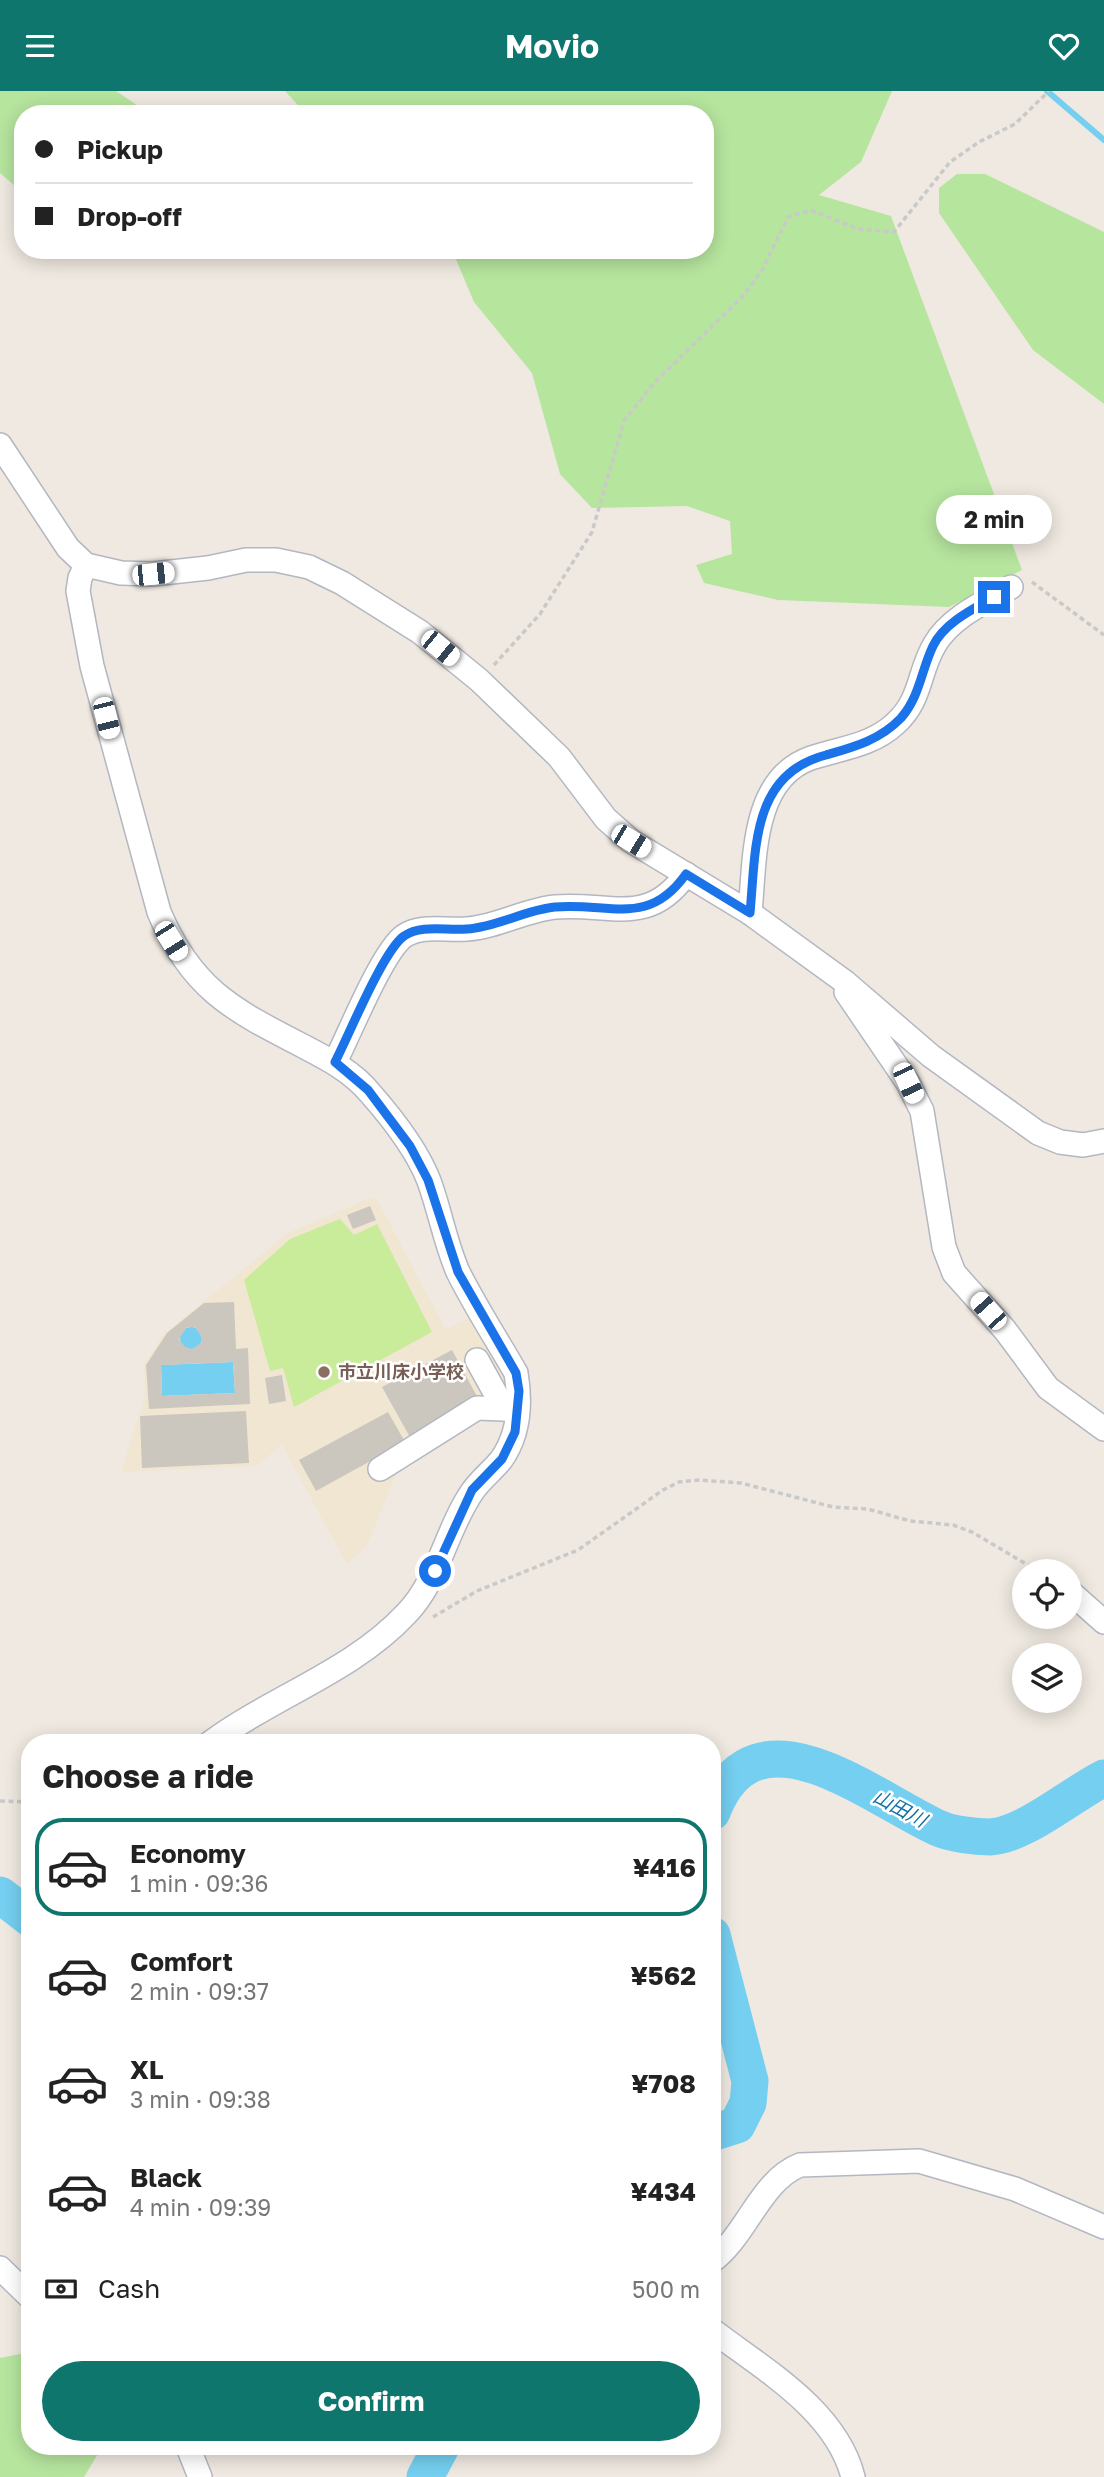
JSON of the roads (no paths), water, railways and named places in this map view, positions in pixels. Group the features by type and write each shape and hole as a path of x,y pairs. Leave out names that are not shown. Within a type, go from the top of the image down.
{"street":[{"path":"0,445 68,548 86,565 121,573 153,574 208,568 246,560 276,560 309,567 342,583 420,632 480,680 559,757 606,819 631,841 750,913 845,982 932,1056 1038,1133 1060,1142 1083,1145 1104,1141"},
{"path":"86,565 78,591 92,666 159,912 171,941 189,969 225,1002 242,1014 335,1062 368,1090 390,1118 428,1180 458,1272 516,1373 512,1409 515,1432 502,1459 472,1490 435,1571 407,1613 366,1648 225,1734"},
{"path":"750,913 761,818 778,783 790,769 809,759 858,746 895,724 919,691 933,645 961,617 1011,586"},
{"path":"335,1062 393,947 414,931 467,929 554,907 639,908 667,896 686,874"},
{"path":"845,982 845,990 852,1003 908,1083 922,1111 944,1247 954,1273 1005,1330 1048,1388 1104,1429"},
{"path":"477,1360 512,1409"},
{"path":"380,1469 478,1408 512,1409"},
{"path":"1082,1603 1104,1622"},
{"path":"721,2254 777,2180 788,2170 800,2165 919,2161 1015,2189 1104,2227"},
{"path":"0,2268 21,2288"},
{"path":"721,2337 801,2399 835,2437 853,2477"},
{"path":"191,2455 200,2477"}],"water":[{"path":"191,1327 199,1330 202,1338 199,1346 191,1349 183,1346 180,1338 183,1330"},
{"path":"233,1362 235,1393 162,1396 161,1365"}],"waterway":[{"path":"1047,91 1104,140"},
{"name":"山田川","path":"721,1796 731,1779 756,1762 784,1759 816,1766 848,1780 943,1830 990,1837 1004,1835 1033,1822 1104,1778"},
{"name":"山田川","path":"0,1895 21,1911"},
{"name":"山田川","path":"721,1970 750,2081 748,2103 737,2125 721,2130"},
{"path":"425,2477 437,2455"}],"place":[{"name":"市立川床小学校","path":"324,1372"}]}
